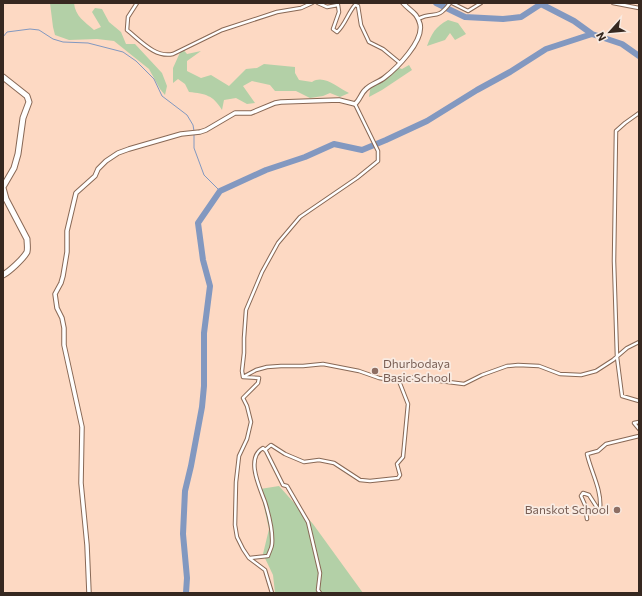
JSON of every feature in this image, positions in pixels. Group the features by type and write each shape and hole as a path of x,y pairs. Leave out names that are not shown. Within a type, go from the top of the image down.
{"highway":[{"path":"3,77 28,96 29,102 23,118 18,154 14,168 3,187 6,200 27,239 27,252 3,275"}],"main road":[{"path":"89,593 87,537 81,483 82,427 64,345 64,328 62,318 57,308 54,294 61,283 63,276 67,252 66,240 69,220 73,210 76,193 95,176 98,169 113,156 129,149 181,134 189,134 206,130 234,113 251,113 275,103 339,100 356,105 365,90 383,79 400,63 417,42 421,31 418,19 414,11 403,3"}],"street":[{"path":"137,3 128,17 127,30 156,53 168,55 222,30 277,12 301,8 312,3"},
{"path":"318,3 327,7 338,5 339,12 333,29 336,32 340,29 351,9 355,5 358,6 360,25 369,42 382,49 400,63"},
{"path":"418,19 424,16 438,15 444,12 451,3 468,11 481,3"},
{"path":"613,3 639,8"},
{"path":"243,377 242,371 246,310 262,272 278,243 300,217 357,178 378,161 378,150 356,105"},
{"path":"639,113 616,131 614,261 617,357 622,396 639,400"},
{"path":"243,377 256,370 267,367 323,364 359,371 380,378 399,381 409,376 464,384 482,375 507,366 518,365 539,366 560,374 582,376 596,371 617,357 627,348 639,342"},
{"path":"243,377 259,378 258,383 243,398 247,406 251,422 239,456 236,482 236,537 242,550 249,558 265,570 272,593"},
{"path":"249,558 268,556 272,546 265,502 258,487 255,471 256,455 260,450 264,448 265,450 271,445 285,454 304,462 319,460 334,463 360,480 370,481 398,478 400,475 397,464 404,457 408,404 399,381"},
{"path":"639,422 634,423 639,429"},
{"path":"587,519 585,505 581,496 583,493 588,495 598,509 600,509 601,501 598,486 590,468 587,454 598,452 606,444 639,436"},
{"path":"265,450 281,481 286,486 308,522 320,572 318,590 320,593"}],"green space":[{"path":"50,3 74,3 78,15 94,30 101,27 92,12 95,8 102,9 109,22 121,32 126,44 135,44 162,73 167,86 165,95 149,69 114,41 97,39 69,40 55,35"},
{"path":"448,20 458,23 466,34 455,40 450,33 445,40 427,46 434,31"},
{"path":"182,48 187,54 201,51 187,61 187,71 201,78 211,75 229,86 246,69 257,68 264,64 295,67 295,73 299,80 312,82 317,80 326,81 349,93 340,97 330,93 323,96 310,98 296,91 275,91 270,85 252,81 243,86 255,103 247,104 236,98 224,100 222,110 212,98 189,92 185,84 178,79 173,83 173,68"},
{"path":"409,65 412,70 369,97 371,84 386,76 396,67 402,69"},
{"path":"279,486 313,524 363,593 275,593 273,575 263,554 269,529 260,489"}],"waterway":[{"path":"436,3 465,17 503,19 521,17 541,4 574,21 592,34"},
{"path":"3,37 7,32 30,29 39,30 53,39 63,42 88,43 123,52 136,61 154,79 162,96 187,115 193,125 194,131"},
{"path":"186,593 187,578 183,534 185,491 202,407 204,386 204,333 210,286 203,260 198,223 220,191 266,170 305,157 334,144 362,150 386,140 427,121 546,49 592,34 622,44 639,56"},
{"path":"194,134 194,148 204,175 220,191"}],"place":[{"name":"Dhurbodaya Basic School","path":"375,371"},
{"name":"Banskot School","path":"617,510"}]}
